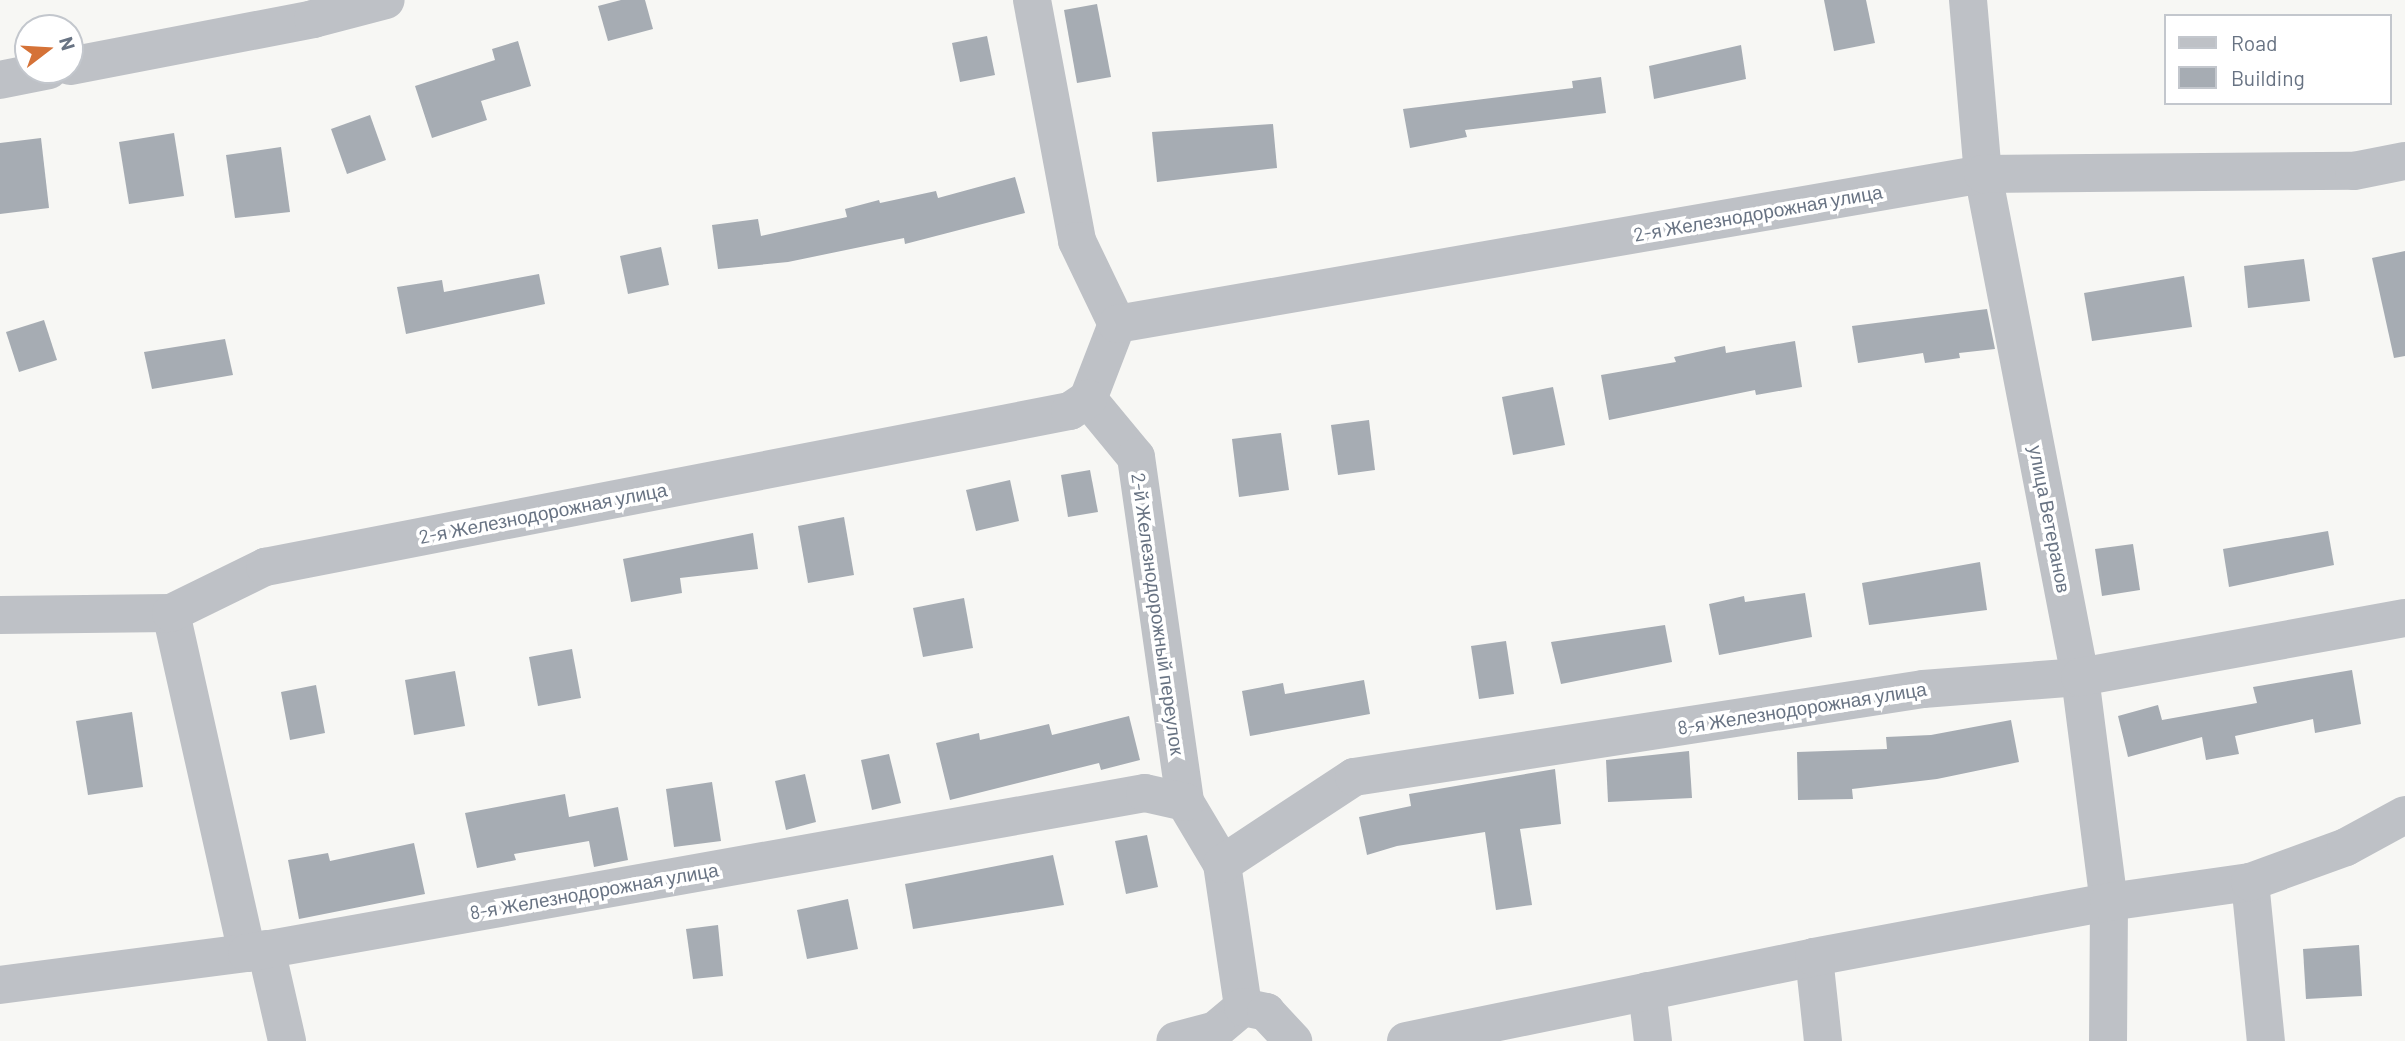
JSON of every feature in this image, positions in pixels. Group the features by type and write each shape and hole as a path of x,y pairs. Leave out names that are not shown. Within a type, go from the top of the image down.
{"street":[{"path":"84,63 313,19 386,0"},
{"path":"1031,0 1077,241 1117,324 1088,399"},
{"name":"улица Ветеранов","path":"1968,0 1983,174 2080,677 2109,902 2108,1041"},
{"name":"2-я Железнодорожная улица","path":"1117,324 1983,174 2354,171 2405,162"},
{"name":"2-я Железнодорожная улица","path":"0,615 171,613 265,567 1070,411 1088,399"},
{"name":"2-й Железнодорожный переулок","path":"1088,399 1136,457 1185,802 1222,864 1243,1007"},
{"path":"171,613 257,951 287,1041"},
{"name":"8-я Железнодорожная улица","path":"1222,864 1354,777 1923,689 2080,677 2405,618"},
{"name":"8-я Железнодорожная улица","path":"0,985 257,951 1145,793 1185,802"},
{"path":"1406,1041 1814,957 2109,902 2250,882 2346,847 2405,815"},
{"path":"2250,882 2266,1041"},
{"path":"1814,957 1823,1041"},
{"path":"1647,991 1653,1041"},
{"path":"1175,1041 1216,1030 1243,1007 1266,1012 1293,1041"}],"building":[{"path":"621,0 645,0 653,29 608,41 598,6"},
{"path":"1824,0 1866,0 1875,43 1834,51"},
{"path":"1097,4 1111,77 1077,83 1064,10"},
{"path":"987,36 995,75 960,82 952,43"},
{"path":"518,41 531,86 481,101 487,120 432,138 415,86 495,60 492,49"},
{"path":"1741,45 1746,79 1654,99 1649,66"},
{"path":"1601,77 1606,113 1465,130 1467,137 1410,148 1403,109 1573,88 1572,81"},
{"path":"370,115 386,160 347,174 331,129"},
{"path":"1273,124 1277,168 1157,182 1152,132"},
{"path":"174,133 184,196 129,204 119,142"},
{"path":"41,138 49,208 0,214 0,143"},
{"path":"281,147 290,212 235,218 226,155"},
{"path":"1015,177 1025,213 905,244 904,238 788,262 718,269 712,225 758,219 761,236 847,217 845,209 879,200 880,203 936,191 938,198"},
{"path":"661,247 669,285 628,294 620,256"},
{"path":"2405,251 2405,356 2394,358 2372,258"},
{"path":"2304,259 2310,301 2248,308 2244,266"},
{"path":"539,274 545,304 406,334 397,287 442,280 444,292"},
{"path":"2184,276 2192,327 2092,341 2084,293"},
{"path":"1987,309 1995,349 1959,353 1960,358 1925,363 1923,353 1858,363 1852,326"},
{"path":"44,320 57,360 19,372 6,332"},
{"path":"225,339 233,375 152,389 144,352"},
{"path":"1795,341 1802,387 1756,395 1755,390 1609,420 1601,375 1676,362 1674,357 1725,346 1726,353"},
{"path":"1553,387 1565,445 1513,455 1502,397"},
{"path":"1369,420 1375,470 1338,475 1331,425"},
{"path":"1281,433 1289,490 1239,497 1232,439"},
{"path":"1090,470 1098,512 1068,517 1061,475"},
{"path":"1010,480 1019,521 976,531 966,490"},
{"path":"844,517 854,575 808,583 798,526"},
{"path":"2328,531 2334,565 2229,587 2223,549"},
{"path":"753,533 758,569 680,578 682,593 631,602 623,559"},
{"path":"2133,544 2140,590 2102,596 2095,549"},
{"path":"1980,562 1987,610 1869,625 1862,583"},
{"path":"1805,593 1812,637 1719,655 1709,604 1744,596 1745,602"},
{"path":"964,598 973,648 923,657 913,608"},
{"path":"1665,625 1672,662 1561,684 1551,642"},
{"path":"1506,641 1514,694 1479,699 1471,646"},
{"path":"572,649 581,698 538,706 529,657"},
{"path":"2352,670 2361,724 2315,733 2313,719 2235,736 2239,754 2206,760 2202,737 2128,757 2118,716 2158,705 2162,720 2257,703 2253,687"},
{"path":"455,671 465,726 414,735 405,680"},
{"path":"1364,680 1370,714 1250,736 1242,691 1283,683 1285,694"},
{"path":"316,685 325,733 290,740 281,692"},
{"path":"132,712 143,787 88,795 76,721"},
{"path":"1129,716 1140,760 1101,770 1099,763 950,800 936,743 979,733 980,740 1049,724 1052,735"},
{"path":"2011,720 2019,762 1937,779 1852,789 1853,799 1798,800 1797,752 1887,749 1886,737 1931,735"},
{"path":"1689,751 1692,798 1608,802 1606,760"},
{"path":"889,754 901,803 872,810 861,760"},
{"path":"1555,769 1561,824 1520,829 1532,905 1496,910 1485,832 1397,846 1367,855 1359,817 1411,806 1409,794"},
{"path":"805,774 816,822 786,830 775,781"},
{"path":"712,782 721,841 674,847 666,789"},
{"path":"565,794 569,817 618,807 628,860 594,867 589,841 514,854 516,860 477,868 465,813"},
{"path":"1147,835 1158,887 1126,894 1115,841"},
{"path":"414,843 425,894 299,919 288,860 328,853 330,861"},
{"path":"1053,855 1064,905 913,929 905,884"},
{"path":"848,899 858,949 807,959 797,910"},
{"path":"718,925 723,976 693,979 686,929"},
{"path":"2359,945 2362,996 2306,999 2303,949"}]}
